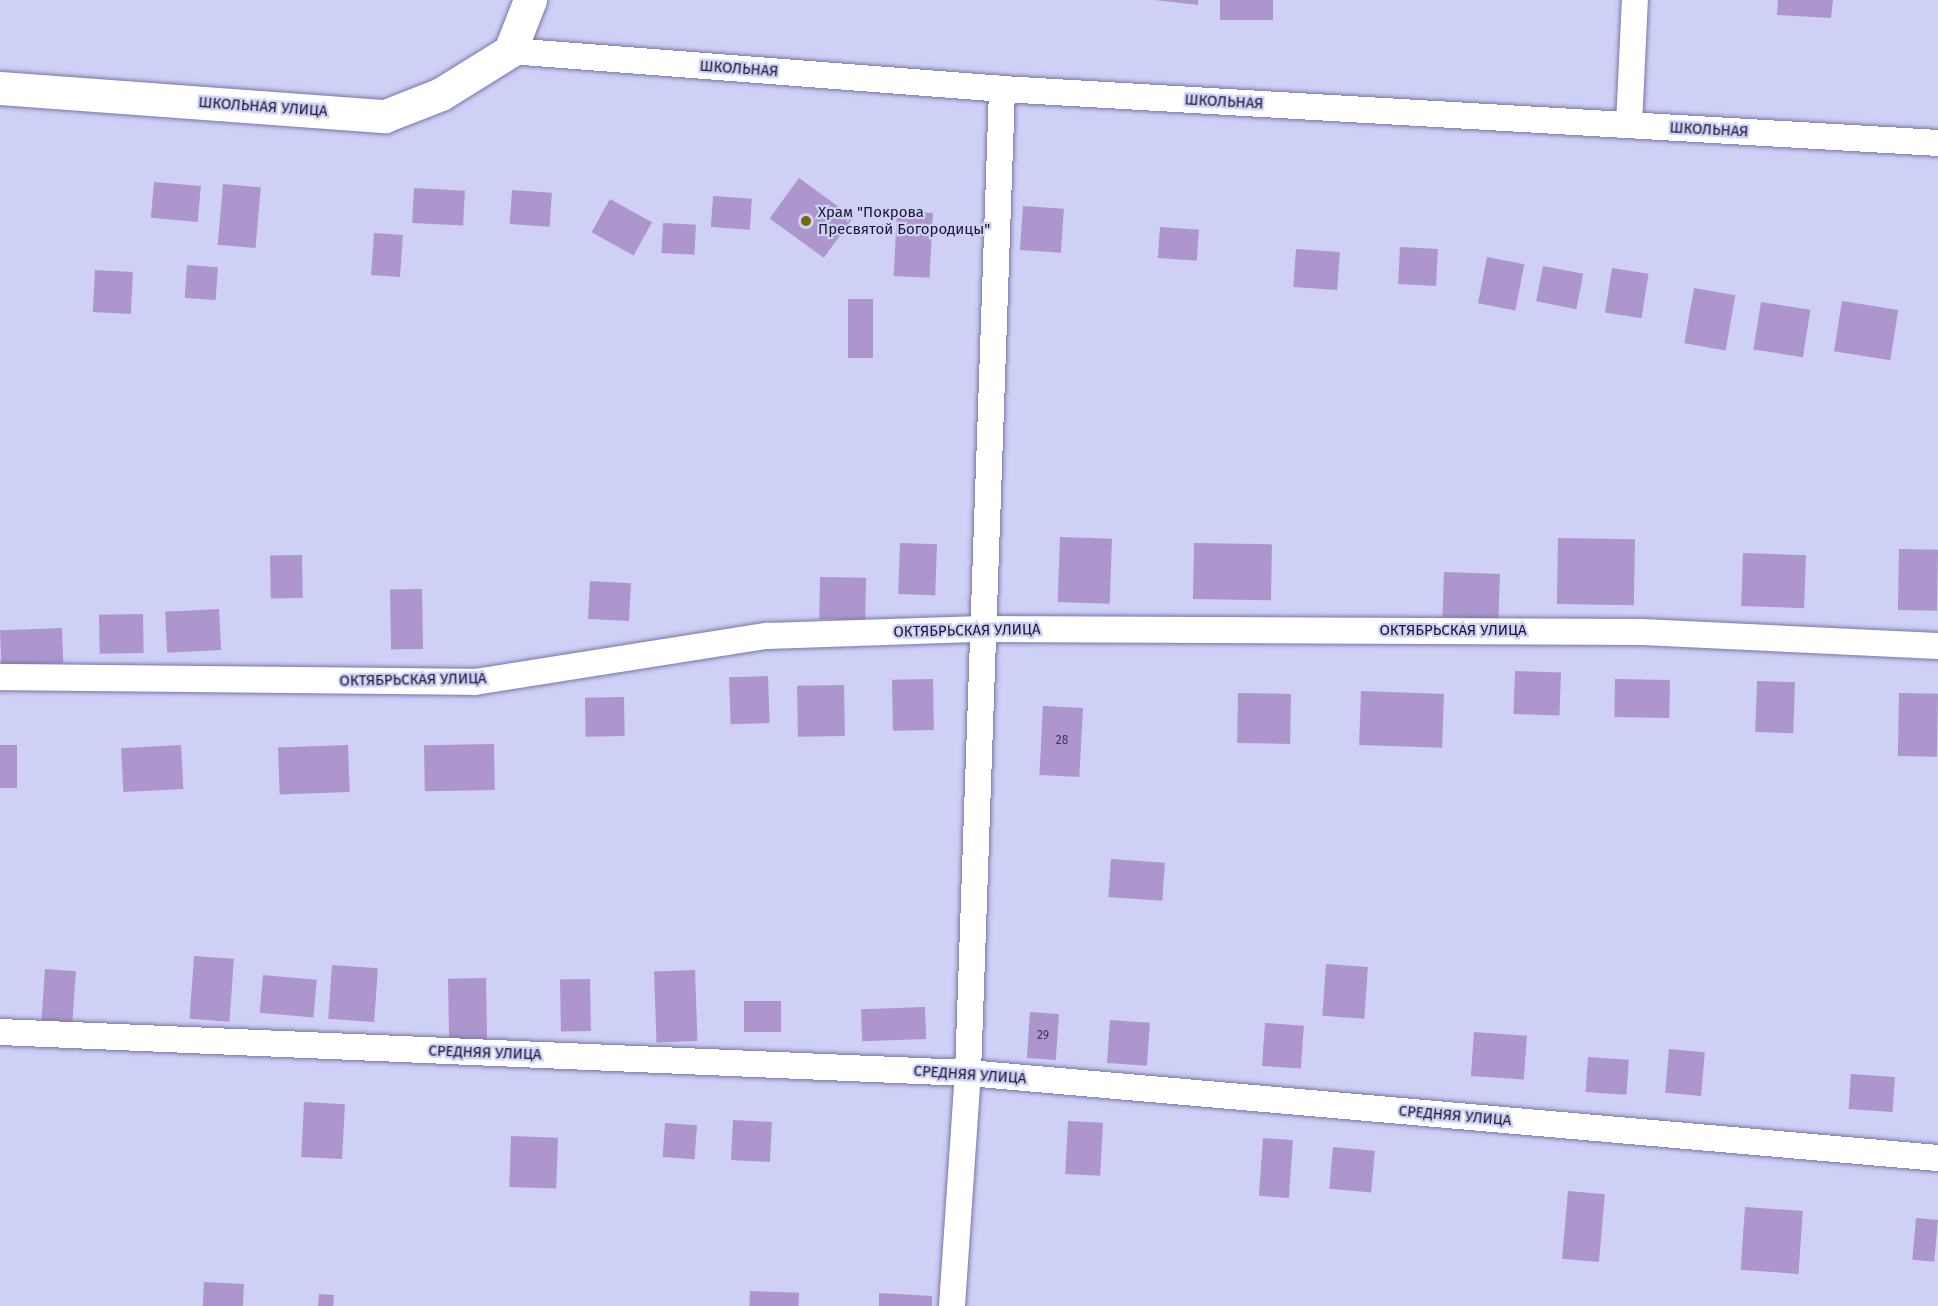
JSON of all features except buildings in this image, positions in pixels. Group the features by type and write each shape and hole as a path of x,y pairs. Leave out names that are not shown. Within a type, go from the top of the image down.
{"street":[{"path":"510,51 530,0"},
{"path":"1629,125 1635,0"},
{"name":"ШКОЛЬНАЯ УЛИЦА","path":"0,88 385,116 441,94 510,51"},
{"name":"ШКОЛЬНАЯ","path":"510,51 1002,89 1938,143"},
{"path":"952,1306 968,1074 1002,89"},
{"name":"ОКТЯБРЬСКАЯ УЛИЦА","path":"0,677 475,682 767,636 982,630 1642,632 1938,646"},
{"name":"СРЕДНЯЯ УЛИЦА","path":"0,1032 968,1074 1938,1158"}],"place":[{"name":"Храм \"Покрова Пресвятой Богородицы\"","path":"806,221"}]}
